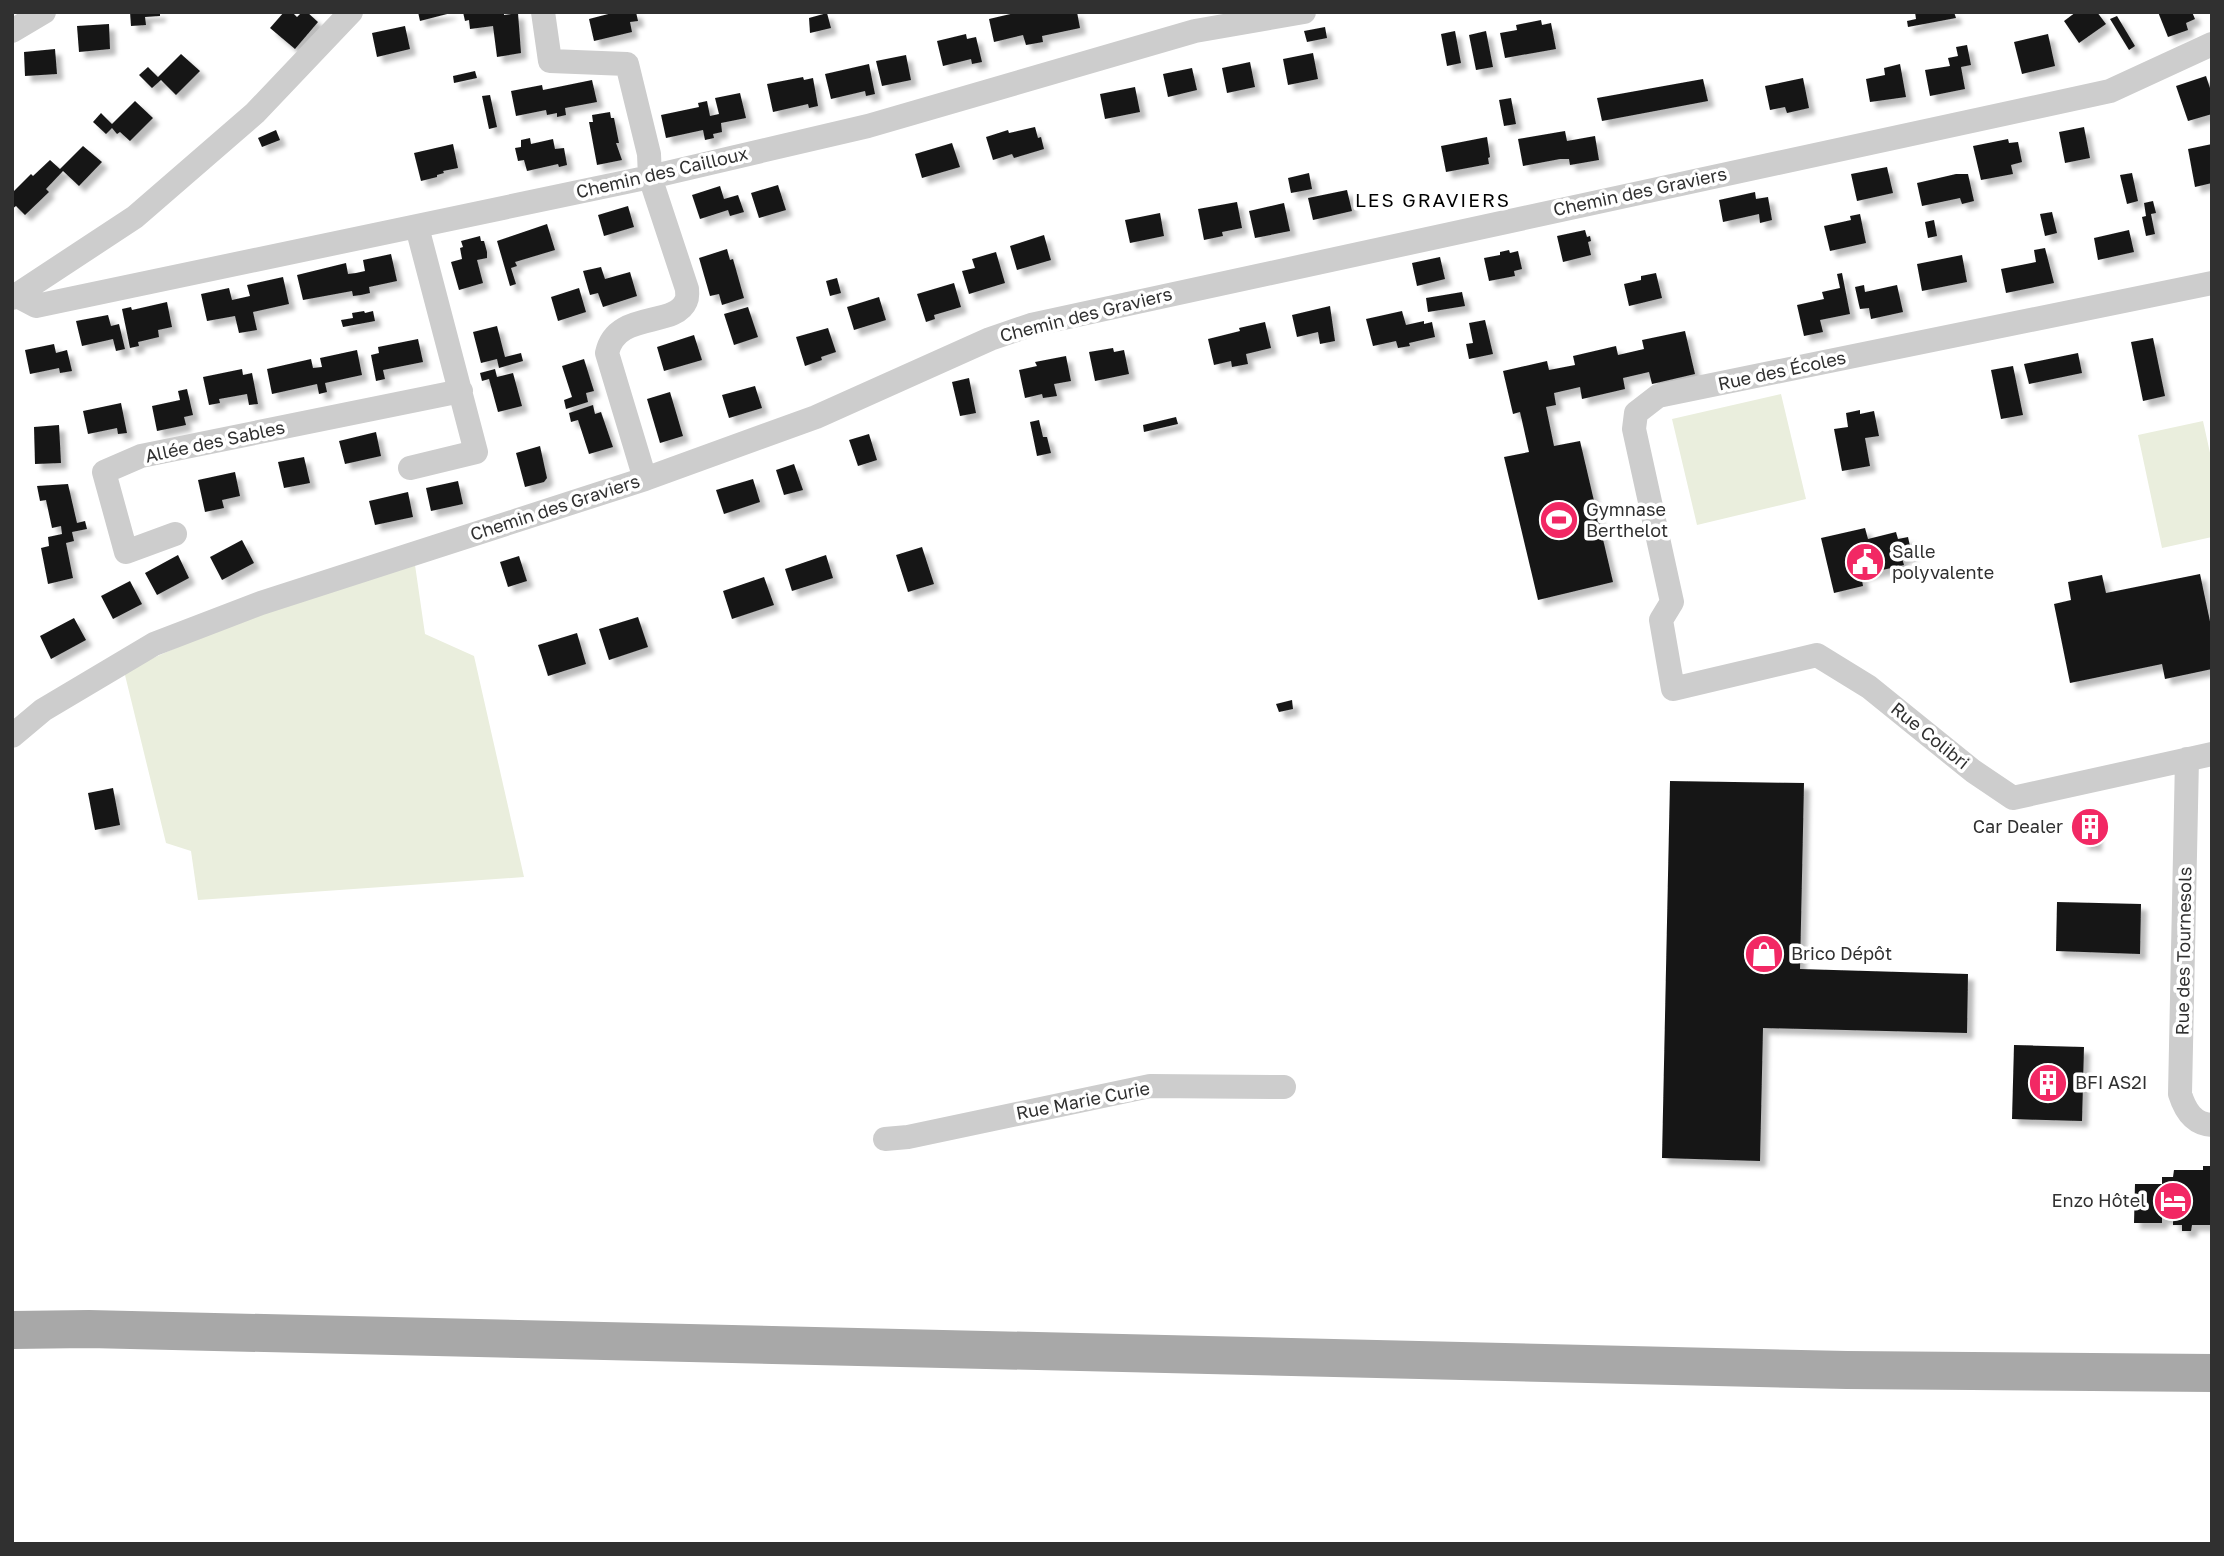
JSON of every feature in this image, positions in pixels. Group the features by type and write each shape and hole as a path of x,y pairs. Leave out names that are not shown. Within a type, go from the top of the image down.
{"main road":[{"path":"12,1330 131,1330 1847,1370 2212,1373"}],"street":[{"path":"12,31 44,12"},
{"path":"15,297 135,217 255,113 351,12"},
{"path":"543,12 550,61 627,64 649,154 650,177 687,289 686,301 677,311 621,330 610,340 607,353 645,479"},
{"name":"Chemin des Cailloux","path":"15,297 36,306 650,177 868,126 1195,31 1304,12"},
{"name":"Chemin des Graviers","path":"12,736 43,710 154,644 261,603 645,479 816,417 990,339 1031,325 2110,90 2212,44"},
{"path":"410,468 477,452 417,227"},
{"name":"Rue des Écoles","path":"1674,690 1661,620 1672,603 1634,429 1636,412 1658,396 2212,283"},
{"name":"Allée des Sables","path":"175,534 126,552 104,471 142,456 460,391"},
{"name":"Rue Colibri","path":"1674,690 1817,655 1869,687 1973,771 2013,798 2187,759"},
{"path":"2187,759 2212,754"},
{"name":"Rue des Tournesols","path":"2187,759 2180,1094 2186,1111 2202,1125 2212,1125"},
{"name":"Rue Marie Curie","path":"885,1139 908,1137 1150,1086 1284,1087"}],"green space":[{"path":"1781,394 1806,499 1697,525 1672,419"},
{"path":"2203,421 2212,462 2212,537 2162,548 2138,435"},
{"path":"415,565 425,634 474,656 524,877 198,900 191,851 166,843 124,671 267,607"}],"building":[{"path":"130,12 160,12 160,16 145,17 146,25 131,26"},
{"path":"284,12 292,12 297,17 302,12 307,12 318,22 295,49 270,28"},
{"path":"418,12 451,12 451,13 420,21"},
{"path":"463,12 504,12 504,15 518,13 521,53 497,57 493,26 470,29 469,20 465,21"},
{"path":"616,12 636,12 638,21 630,22 632,32 594,41 589,19"},
{"path":"1019,12 1077,12 1080,28 1042,36 1043,42 1026,45 1023,35 994,42 989,19"},
{"path":"1915,12 1954,12 1956,18 1908,27 1907,21 1916,19"},
{"path":"2076,12 2097,12 2106,24 2079,43 2064,21"},
{"path":"2158,12 2192,12 2195,19 2186,23 2188,30 2168,37"},
{"path":"827,13 831,28 810,33 809,18"},
{"path":"2117,16 2135,46 2129,50 2110,19"},
{"path":"1541,20 1542,25 1551,23 1556,49 1505,58 1500,33 1517,30 1516,25"},
{"path":"109,24 110,49 79,52 77,26"},
{"path":"405,26 410,49 377,57 372,33"},
{"path":"1325,27 1327,38 1307,42 1304,31"},
{"path":"1455,31 1461,63 1447,66 1441,34"},
{"path":"1486,31 1493,67 1476,70 1469,35"},
{"path":"966,34 967,39 976,37 982,62 972,64 971,59 943,66 937,41"},
{"path":"2048,34 2055,66 2022,74 2014,42"},
{"path":"1967,45 1971,65 1961,67 1965,89 1930,96 1925,70 1950,66 1948,58 1958,56 1956,47"},
{"path":"55,49 57,74 25,76 24,52"},
{"path":"1313,53 1318,79 1288,85 1283,59"},
{"path":"181,54 200,71 176,95 161,80 152,88 139,75 148,67 158,77"},
{"path":"906,55 911,80 882,86 876,61"},
{"path":"1250,62 1255,87 1227,93 1222,68"},
{"path":"869,64 875,94 866,96 865,91 831,99 825,74"},
{"path":"1900,64 1906,97 1870,102 1866,79 1885,75 1884,68"},
{"path":"1192,68 1197,90 1168,97 1163,74"},
{"path":"475,71 477,78 454,83 453,76"},
{"path":"2206,76 2212,94 2212,114 2188,121 2176,86"},
{"path":"803,77 804,80 813,78 818,106 809,108 808,104 773,112 767,84"},
{"path":"1803,78 1809,108 1787,113 1785,107 1770,110 1765,86"},
{"path":"1703,79 1708,101 1602,121 1597,98"},
{"path":"592,80 597,102 565,108 566,115 557,117 557,113 547,115 546,110 516,116 511,91 542,85 543,90"},
{"path":"1135,87 1140,112 1105,119 1100,94"},
{"path":"740,93 746,118 721,123 722,132 713,134 714,138 705,140 703,130 666,138 661,115 699,107 698,103 707,101 710,116 719,114 715,98"},
{"path":"490,95 497,127 489,129 482,96"},
{"path":"1511,98 1516,124 1504,126 1499,100"},
{"path":"135,101 153,118 130,141 112,128 106,134 93,122 101,113 112,124"},
{"path":"610,112 611,118 614,118 619,143 616,143 622,160 597,165 589,122 593,122 592,115"},
{"path":"1035,127 1044,149 1014,158 1012,154 993,160 986,137 1008,130 1009,133"},
{"path":"2084,127 2090,158 2065,163 2059,132"},
{"path":"276,130 280,140 262,147 258,138"},
{"path":"1565,131 1567,141 1595,136 1599,160 1570,165 1569,159 1560,159 1523,166 1518,139"},
{"path":"1487,137 1489,164 1446,172 1441,146"},
{"path":"530,138 531,144 553,139 555,149 564,148 567,165 559,167 558,164 527,171 524,160 518,161 515,148 521,147 521,140"},
{"path":"2008,139 2009,143 2018,142 2022,162 2011,165 2013,174 1981,180 1973,146"},
{"path":"952,143 960,167 922,178 915,154"},
{"path":"453,144 458,168 443,171 444,173 437,177 421,181 414,153"},
{"path":"2212,144 2212,183 2195,187 2188,149"},
{"path":"83,146 102,162 79,186 63,171 46,189 49,192 25,215 16,206 12,209 12,193 31,174 33,176 50,160 60,169"},
{"path":"1887,167 1893,193 1857,201 1851,174"},
{"path":"1309,173 1312,189 1291,193 1288,178"},
{"path":"2132,173 2138,201 2127,204 2120,175"},
{"path":"1968,174 1974,201 1962,204 1960,198 1922,206 1917,183"},
{"path":"778,185 786,210 759,218 751,193"},
{"path":"720,186 724,199 738,195 744,212 730,216 728,210 700,219 692,195"},
{"path":"1347,190 1352,211 1313,220 1308,198"},
{"path":"1755,192 1756,199 1768,197 1772,220 1760,223 1759,214 1723,222 1719,200"},
{"path":"2153,201 2156,213 2151,214 2155,234 2146,236 2142,217 2146,216 2144,203"},
{"path":"1237,202 1242,228 1222,232 1223,236 1204,240 1198,209"},
{"path":"1284,203 1290,231 1255,238 1249,211"},
{"path":"628,206 634,227 604,236 598,215"},
{"path":"2052,212 2057,233 2045,236 2040,214"},
{"path":"1160,213 1164,236 1130,243 1125,220"},
{"path":"1860,214 1866,243 1830,251 1824,226 1851,220 1850,216"},
{"path":"1934,220 1937,236 1928,238 1925,222"},
{"path":"547,224 555,250 515,262 517,266 511,268 516,284 510,286 497,241"},
{"path":"1585,230 1587,237 1590,236 1591,241 1588,242 1591,255 1563,262 1557,236"},
{"path":"2129,230 2134,252 2098,260 2094,238"},
{"path":"1044,235 1051,260 1017,270 1010,246"},
{"path":"480,236 487,252 487,258 477,260 483,283 459,290 451,262 462,259 461,241"},
{"path":"2045,248 2054,283 2006,293 2001,269 2036,262 2034,250"},
{"path":"727,249 730,260 733,259 744,298 722,305 719,294 710,296 699,258"},
{"path":"1509,250 1510,253 1518,251 1522,269 1514,271 1515,276 1489,281 1484,258"},
{"path":"996,252 1005,283 969,294 962,271 975,268 972,259"},
{"path":"391,254 397,281 369,287 370,293 361,295 353,296 352,291 303,300 297,275 346,263 348,274 365,271 363,260"},
{"path":"1962,255 1967,282 1922,291 1917,264"},
{"path":"1440,257 1445,279 1417,286 1412,263"},
{"path":"601,267 605,279 630,272 637,296 603,307 598,293 590,295 583,271"},
{"path":"1656,273 1662,298 1629,306 1624,284"},
{"path":"1842,273 1850,314 1820,320 1823,332 1804,336 1797,305 1824,299 1822,292 1840,288 1837,274"},
{"path":"283,277 289,304 253,312 257,330 239,333 235,316 207,321 201,294 229,288 232,300 250,296 247,285"},
{"path":"837,278 841,293 830,296 826,281"},
{"path":"954,283 961,307 934,315 935,319 926,322 917,294"},
{"path":"1864,285 1865,292 1897,285 1903,312 1871,319 1869,308 1860,309 1855,287"},
{"path":"579,288 586,312 558,321 551,297"},
{"path":"1462,292 1465,306 1428,312 1426,298"},
{"path":"879,297 886,320 854,330 847,307"},
{"path":"167,302 172,327 158,330 159,337 138,342 139,346 130,348 122,309 131,307 132,310"},
{"path":"1330,306 1335,341 1320,344 1318,332 1297,337 1292,315"},
{"path":"748,307 758,337 734,345 724,314"},
{"path":"373,311 375,321 343,327 341,320 353,318 352,313"},
{"path":"1402,311 1406,325 1432,322 1435,337 1398,348 1396,341 1373,346 1366,319"},
{"path":"108,315 111,326 119,324 125,349 116,351 113,339 82,346 76,321"},
{"path":"1485,320 1493,354 1469,359 1466,344 1473,343 1469,323"},
{"path":"1265,322 1271,348 1246,354 1248,364 1232,367 1231,361 1214,365 1208,339"},
{"path":"497,326 505,357 521,353 523,361 499,368 497,359 481,363 473,332"},
{"path":"828,328 836,352 805,366 796,337"},
{"path":"1685,331 1695,374 1652,384 1649,372 1623,378 1625,389 1582,399 1580,387 1554,393 1556,405 1546,407 1554,446 1580,441 1613,582 1538,600 1504,457 1529,452 1520,412 1513,414 1503,371 1547,361 1549,370 1575,365 1573,356 1616,346 1618,355 1644,349 1642,340"},
{"path":"694,335 702,360 664,371 657,347"},
{"path":"2153,338 2165,396 2143,401 2131,342"},
{"path":"418,339 423,362 383,370 385,379 376,381 371,355 379,353 378,347"},
{"path":"54,344 56,353 67,350 72,371 60,373 59,368 30,374 25,350"},
{"path":"1113,348 1114,352 1124,350 1129,374 1095,381 1089,352"},
{"path":"357,350 362,375 325,383 327,392 319,394 317,384 272,394 267,369 311,359 313,368 322,367 320,358"},
{"path":"2078,353 2082,373 2029,384 2024,364"},
{"path":"1066,356 1071,381 1054,384 1057,396 1043,398 1042,394 1025,398 1019,370 1037,366 1035,362"},
{"path":"584,359 594,391 586,393 588,402 566,409 564,400 572,397 562,366"},
{"path":"2013,366 2023,415 2001,419 1991,370"},
{"path":"242,369 243,375 252,373 258,404 249,405 247,394 219,399 220,403 209,405 203,377"},
{"path":"495,369 497,377 513,373 522,406 498,412 489,379 482,381 480,373"},
{"path":"969,378 976,413 960,416 952,382"},
{"path":"755,386 762,408 729,418 722,395"},
{"path":"187,389 193,415 184,417 186,425 157,431 152,406 180,400 178,391"},
{"path":"670,392 683,436 660,443 647,399"},
{"path":"121,403 127,433 118,434 117,428 88,434 83,411"},
{"path":"593,405 595,414 601,412 613,447 589,454 578,420 571,422 569,413"},
{"path":"1860,410 1860,414 1874,411 1879,436 1865,438 1870,466 1842,471 1834,429 1848,427 1846,413"},
{"path":"1176,417 1178,424 1144,432 1143,425"},
{"path":"1039,420 1051,453 1037,456 1030,422"},
{"path":"59,425 61,463 35,464 34,427"},
{"path":"376,432 381,456 345,464 339,441"},
{"path":"869,434 877,460 858,466 849,440"},
{"path":"540,446 547,478 544,482 525,487 516,453"},
{"path":"304,457 310,483 284,488 278,462"},
{"path":"794,464 803,490 784,495 776,470"},
{"path":"235,472 240,496 222,500 224,508 205,512 198,480"},
{"path":"753,479 760,502 724,514 716,490"},
{"path":"458,481 463,504 431,511 426,488"},
{"path":"68,484 77,523 85,521 87,529 72,532 74,541 66,543 73,578 48,584 41,548 49,546 48,537 62,534 61,526 52,528 46,500 40,501 37,486"},
{"path":"408,492 413,517 375,525 369,501"},
{"name":"Salle polyvalente","path":"1865,528 1868,539 1896,532 1898,539 1908,537 1912,555 1902,558 1904,565 1861,575 1863,586 1834,593 1821,538"},
{"path":"242,540 254,563 222,580 210,557"},
{"path":"922,547 934,584 908,592 896,555"},
{"path":"178,555 189,578 157,595 145,573"},
{"path":"826,555 833,578 792,591 785,569"},
{"path":"519,556 527,581 508,587 500,562"},
{"path":"2200,574 2212,631 2212,669 2165,679 2162,664 2070,683 2054,604 2071,600 2068,582 2102,575 2106,593"},
{"path":"764,577 774,605 732,619 723,591"},
{"path":"130,581 142,604 113,619 101,596"},
{"path":"638,617 648,647 609,660 599,629"},
{"path":"74,618 86,640 51,659 40,636"},
{"path":"577,633 586,664 548,676 538,645"},
{"path":"1292,700 1293,709 1279,712 1276,704"},
{"path":"1670,781 1804,783 1800,969 1968,974 1967,1033 1763,1028 1760,1161 1662,1158"},
{"path":"113,788 120,825 95,830 88,793"},
{"name":"Car Dealer","path":"2083,809 2097,809 2096,845 2082,844"},
{"path":"2057,902 2141,904 2140,954 2056,951"},
{"name":"BFI AS2I","path":"2014,1045 2084,1047 2082,1121 2012,1119"},
{"name":"Enzo Hôtel","path":"2203,1166 2212,1166 2212,1225 2192,1225 2191,1231 2182,1231 2182,1225 2173,1225 2173,1218 2162,1218 2162,1223 2134,1223 2135,1184 2162,1184 2162,1177 2173,1177 2174,1170 2203,1170"}],"place":[{"name":"Gymnase Berthelot","path":"1559,520"},
{"name":"Salle polyvalente","path":"1865,562"},
{"name":"Car Dealer","path":"2090,827"},
{"name":"Brico Dépôt","path":"1764,954"},
{"name":"BFI AS2I","path":"2048,1083"},
{"name":"Enzo Hôtel","path":"2173,1201"}],"district":[{"name":"LES GRAVIERS","path":"1433,200"}]}
